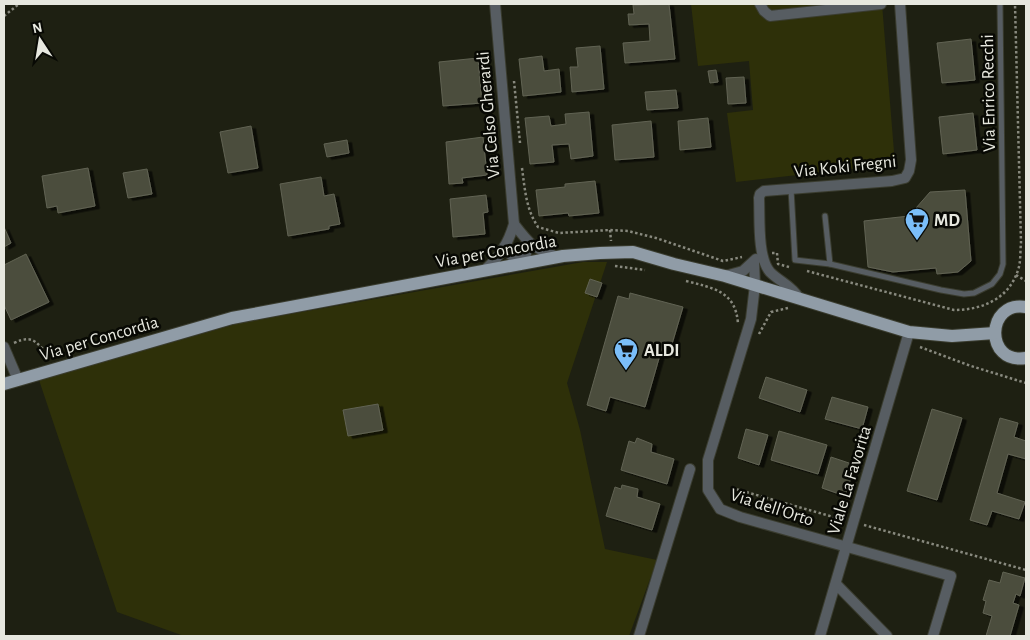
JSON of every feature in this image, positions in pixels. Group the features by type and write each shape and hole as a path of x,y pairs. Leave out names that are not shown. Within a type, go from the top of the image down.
{"main road":[{"name":"Via per Concordia","path":"4,384 232,318 557,257 613,252 633,252 725,276 755,285 798,304 908,337 994,333"},
{"path":"1026,308 1014,308 1006,311 1000,317 994,333 1000,349 1007,355 1015,358 1026,358"}],"street":[{"name":"Via Celso Gherardi","path":"485,270 497,259 505,246 514,224 495,4"},
{"path":"760,4 770,16 881,4"},
{"name":"Via Koki Fregni","path":"766,266 762,249 759,198 760,194 764,191 892,181 905,178 910,171 911,160 900,4"},
{"path":"514,224 528,243 557,257"},
{"path":"505,246 520,264 526,254 528,243"},
{"path":"725,276 742,271 754,262 762,249"},
{"path":"754,262 755,285"},
{"path":"755,285 766,266 794,289 798,304"},
{"name":"Via dell'Orto","path":"755,285 750,319 708,460 708,490 720,509 740,517 951,576 933,636"},
{"name":"Viale La Favorita","path":"820,636 908,337"},
{"path":"4,347 18,380"},
{"path":"639,636 690,469"},
{"path":"836,584 887,636"}],"lane":[{"name":"Via Enrico Recchi","path":"791,189 795,260 830,264 964,294 974,294 992,284 1000,274 1003,264 1000,4"},
{"path":"825,216 830,264"}],"path":[{"path":"4,16 19,4"},
{"path":"610,230 613,266 650,271"},
{"path":"1016,276 1026,281"},
{"path":"682,280 714,288 726,295 733,303 737,315 738,324 736,329 759,335 771,312 798,304"},
{"path":"908,337 971,366 1026,383"},
{"path":"732,488 1026,570"}],"green space":[{"path":"691,4 882,4 895,164 736,182 727,113 753,110 749,61 698,66"},
{"path":"583,262 607,262 567,383 580,430 605,549 657,560 629,636 184,636 117,612 39,380 240,323"}],"building":[{"path":"669,4 675,59 625,63 623,43 650,41 649,24 629,25 628,14 634,14 633,5"},
{"path":"971,39 975,80 942,83 937,43"},
{"path":"600,46 604,89 572,92 570,67 578,67 576,48"},
{"path":"542,56 544,71 559,69 561,92 523,96 519,59"},
{"path":"478,58 482,103 443,106 439,62"},
{"path":"716,70 718,82 710,83 708,71"},
{"path":"744,77 746,103 728,104 726,78"},
{"path":"676,90 678,108 647,110 645,92"},
{"path":"589,112 593,156 571,159 569,144 552,145 554,162 530,164 525,118 549,116 551,126 566,124 565,114"},
{"path":"973,113 977,150 943,154 939,117"},
{"path":"708,118 711,147 680,150 678,121"},
{"path":"651,121 654,157 615,160 612,125"},
{"path":"251,126 258,168 228,173 220,132"},
{"path":"483,137 487,175 462,178 463,183 449,184 446,142"},
{"path":"347,140 349,153 327,157 324,144"},
{"path":"88,168 95,206 58,213 57,206 47,208 42,176"},
{"path":"147,169 152,194 128,198 123,173"},
{"path":"321,177 324,196 334,194 340,224 329,226 329,229 288,236 280,184"},
{"path":"595,181 599,213 569,216 568,213 539,216 536,190 565,187 565,184"},
{"name":"MD","path":"965,190 971,261 958,272 937,274 936,268 893,272 868,267 864,221 909,216 930,192"},
{"path":"486,195 488,212 483,213 485,234 453,237 450,199"},
{"path":"4,227 11,243 4,247"},
{"path":"26,254 49,302 11,320 4,305 4,265"},
{"path":"590,279 602,283 597,297 585,293"},
{"name":"ALDI","path":"630,293 683,307 672,344 664,341 645,407 610,397 606,411 587,405 618,296 629,299"},
{"path":"766,377 807,390 800,412 759,398"},
{"path":"832,397 868,407 862,429 825,419"},
{"path":"378,404 383,430 348,436 343,410"},
{"path":"932,409 962,418 937,500 907,491"},
{"path":"1000,418 1018,423 1014,437 1026,441 1026,459 1008,454 997,493 1025,502 1019,519 992,511 987,525 970,520"},
{"path":"746,429 768,435 759,465 738,458"},
{"path":"779,431 827,445 818,474 771,460"},
{"path":"637,438 652,444 651,452 674,459 667,484 621,470 629,441 635,443"},
{"path":"831,457 855,465 845,496 822,488"},
{"path":"622,485 638,489 637,497 660,504 652,530 606,516 615,487 621,489"},
{"path":"1003,572 1025,578 1020,596 1016,594 1013,603 1019,605 1010,636 986,636 992,616 983,613 986,601 983,600 989,580 1000,583"}],"place":[{"name":"MD","path":"917,241"},
{"name":"ALDI","path":"626,371"}]}
